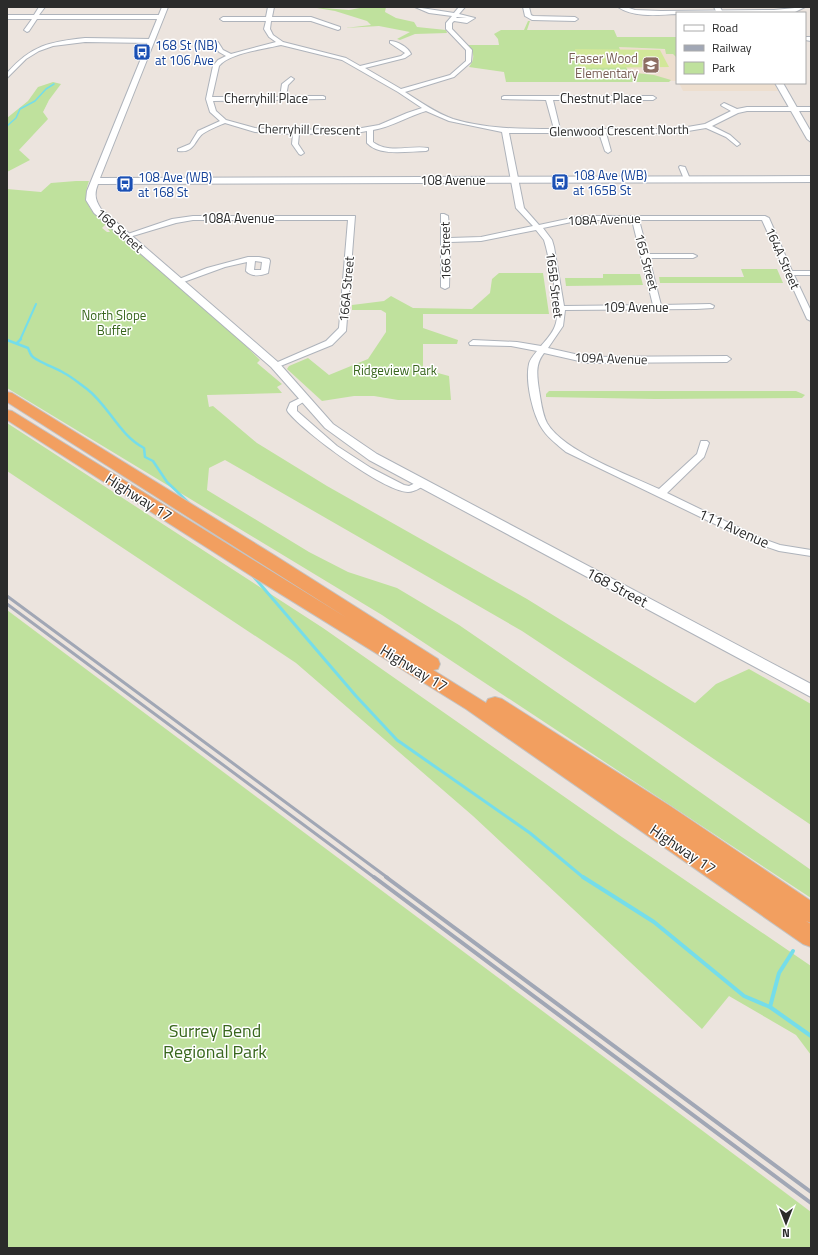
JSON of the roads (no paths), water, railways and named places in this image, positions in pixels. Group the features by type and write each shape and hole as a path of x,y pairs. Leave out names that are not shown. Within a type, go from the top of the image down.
{"highway":[{"name":"Highway 17","path":"7,396 473,704 811,937"},
{"name":"Highway 17","path":"7,414 264,566 663,812 811,913"}],"street":[{"path":"27,30 42,7"},
{"name":"168 Street","path":"165,7 91,191 91,200 97,211 275,365 329,426 372,457 811,691"},
{"path":"271,7 267,29 271,36 281,43"},
{"path":"418,7 454,17"},
{"path":"400,91 452,76 469,61 469,50 450,32 448,25 462,7"},
{"path":"526,7 528,16 532,18 575,19"},
{"path":"622,7 634,12 779,12 802,7"},
{"path":"96,17 99,11"},
{"path":"7,17 161,17"},
{"path":"223,19 312,19 321,20 328,25 338,28"},
{"path":"7,76 24,58 44,46 60,42 151,41"},
{"path":"359,68 403,57 408,54 407,51 392,42"},
{"path":"216,43 221,51 230,56"},
{"path":"180,150 192,145 200,132 224,121 213,112 209,99 216,66 220,61 230,56 281,43"},
{"name":"Glenwood Crescent North","path":"281,43 302,50 344,59 400,91 427,109 451,120 505,131 676,131 707,126 736,112 747,109 811,110"},
{"path":"283,98 285,84 291,79"},
{"path":"780,84 811,139"},
{"name":"Cherryhill Place","path":"209,99 323,98"},
{"name":"Chestnut Place","path":"504,98 653,98"},
{"name":"Chestnut Place","path":"549,98 558,132"},
{"path":"724,105 736,112"},
{"name":"Cherryhill Crescent","path":"224,121 255,130 370,130 381,127 409,114 427,109"},
{"path":"707,126 728,136 737,144"},
{"path":"370,130 370,143 374,147 383,149 426,149"},
{"path":"296,131 295,144 301,152"},
{"name":"165B Street","path":"505,131 520,208 524,215 544,232 550,245 561,308 561,323 555,334 534,361 532,369 541,421 548,432 569,450 660,494"},
{"path":"602,131 608,151"},
{"path":"682,167 687,179"},
{"name":"108 Avenue","path":"95,181 811,179"},
{"name":"166 Street","path":"444,216 446,240 445,287"},
{"name":"108A Avenue","path":"126,236 175,221 193,218 352,218"},
{"name":"166A Street","path":"275,365 329,343 343,329 352,218"},
{"name":"108A Avenue","path":"446,240 481,239 573,218 765,218"},
{"name":"165 Street","path":"635,218 658,307"},
{"name":"164A Street","path":"765,218 788,273 811,319"},
{"path":"645,256 693,256"},
{"path":"178,281 234,262 251,260"},
{"path":"788,273 811,273"},
{"name":"109 Avenue","path":"561,308 710,306"},
{"name":"109A Avenue","path":"473,343 522,345 543,349 572,358 588,360 727,359"},
{"path":"304,399 293,405 293,412 334,448 350,459 402,488 410,489 422,483"},
{"path":"660,494 701,455 704,443"},
{"name":"111 Avenue","path":"660,494 754,539 779,548 811,553"}],"waterway":[{"path":"7,126 16,118 20,109 35,101 46,89 54,84"},
{"path":"20,340 36,304"},
{"path":"7,340 28,348 34,358 70,376 95,396 128,436 144,448 145,457 153,461 167,482 189,503"},
{"path":"17,343 20,340"},
{"path":"215,533 223,543"},
{"path":"251,574 254,577"},
{"path":"254,577 356,696 397,740 530,833 584,878"},
{"path":"583,877 654,922 744,996 770,1007"},
{"path":"770,1007 779,973 793,951"},
{"path":"770,1007 811,1036"}],"railway":[{"path":"7,596 388,878"},
{"path":"7,604 375,878"},
{"path":"374,877 811,1203"},
{"path":"386,877 811,1192"}],"place":[{"name":"168 St (NB) at 106 Ave","path":"142,52"},
{"name":"Fraser Wood Elementary","path":"651,65"},
{"name":"108 Ave (WB) at 165B St","path":"560,182"},
{"name":"108 Ave (WB) at 168 St","path":"125,184"}],"park label":[{"name":"North Slope Buffer","path":"114,322"},
{"name":"Ridgeview Park","path":"395,370"},
{"name":"Surrey Bend Regional Park","path":"215,1040"}]}
